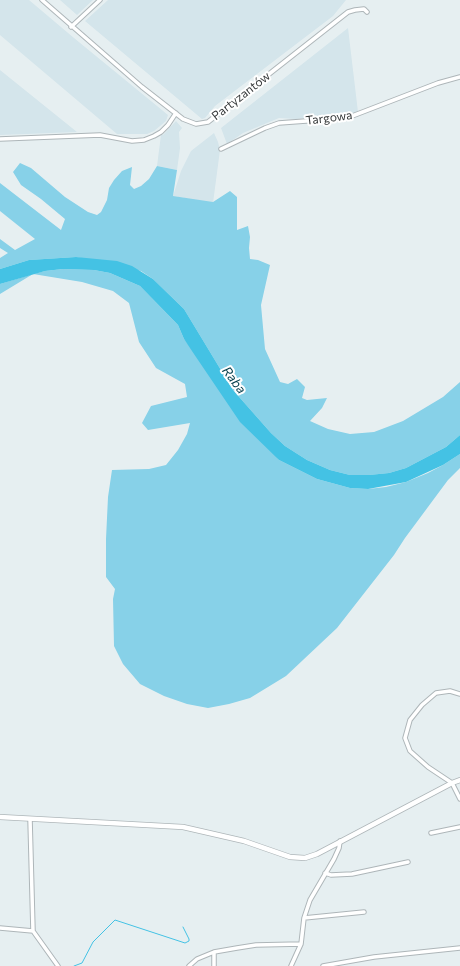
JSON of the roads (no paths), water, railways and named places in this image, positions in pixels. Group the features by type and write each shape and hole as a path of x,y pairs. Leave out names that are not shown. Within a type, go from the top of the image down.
{"street":[{"name":"Partyzantów","path":"42,0 142,87 183,119 196,124 208,122 348,12 364,9 367,12"},
{"path":"71,26 100,0"},
{"name":"Targowa","path":"221,149 265,128 279,124 347,118 438,83 460,77"},
{"path":"0,139 100,135 132,141 144,140 161,132 176,113"},
{"path":"460,694 450,691 436,693 422,705 410,720 405,738 410,750 428,767 452,783 460,799"},
{"path":"0,817 183,827 244,841 290,857 305,858 317,854 460,780"},
{"path":"30,819 33,931 58,966"},
{"path":"431,833 460,827"},
{"path":"291,966 301,944 304,918 310,900 336,854 340,841"},
{"path":"325,873 331,875 352,874 408,862"},
{"path":"304,918 364,912"},
{"path":"0,928 33,931"},
{"path":"189,966 197,959 214,952 256,946 301,944"},
{"path":"323,966 374,957 460,948"},
{"path":"214,952 214,966"}],"waterway":[{"path":"74,966 82,963 93,942 115,920 185,943 189,941 189,939 183,927"}],"water label":[{"name":"Raba","path":"234,380"}]}
